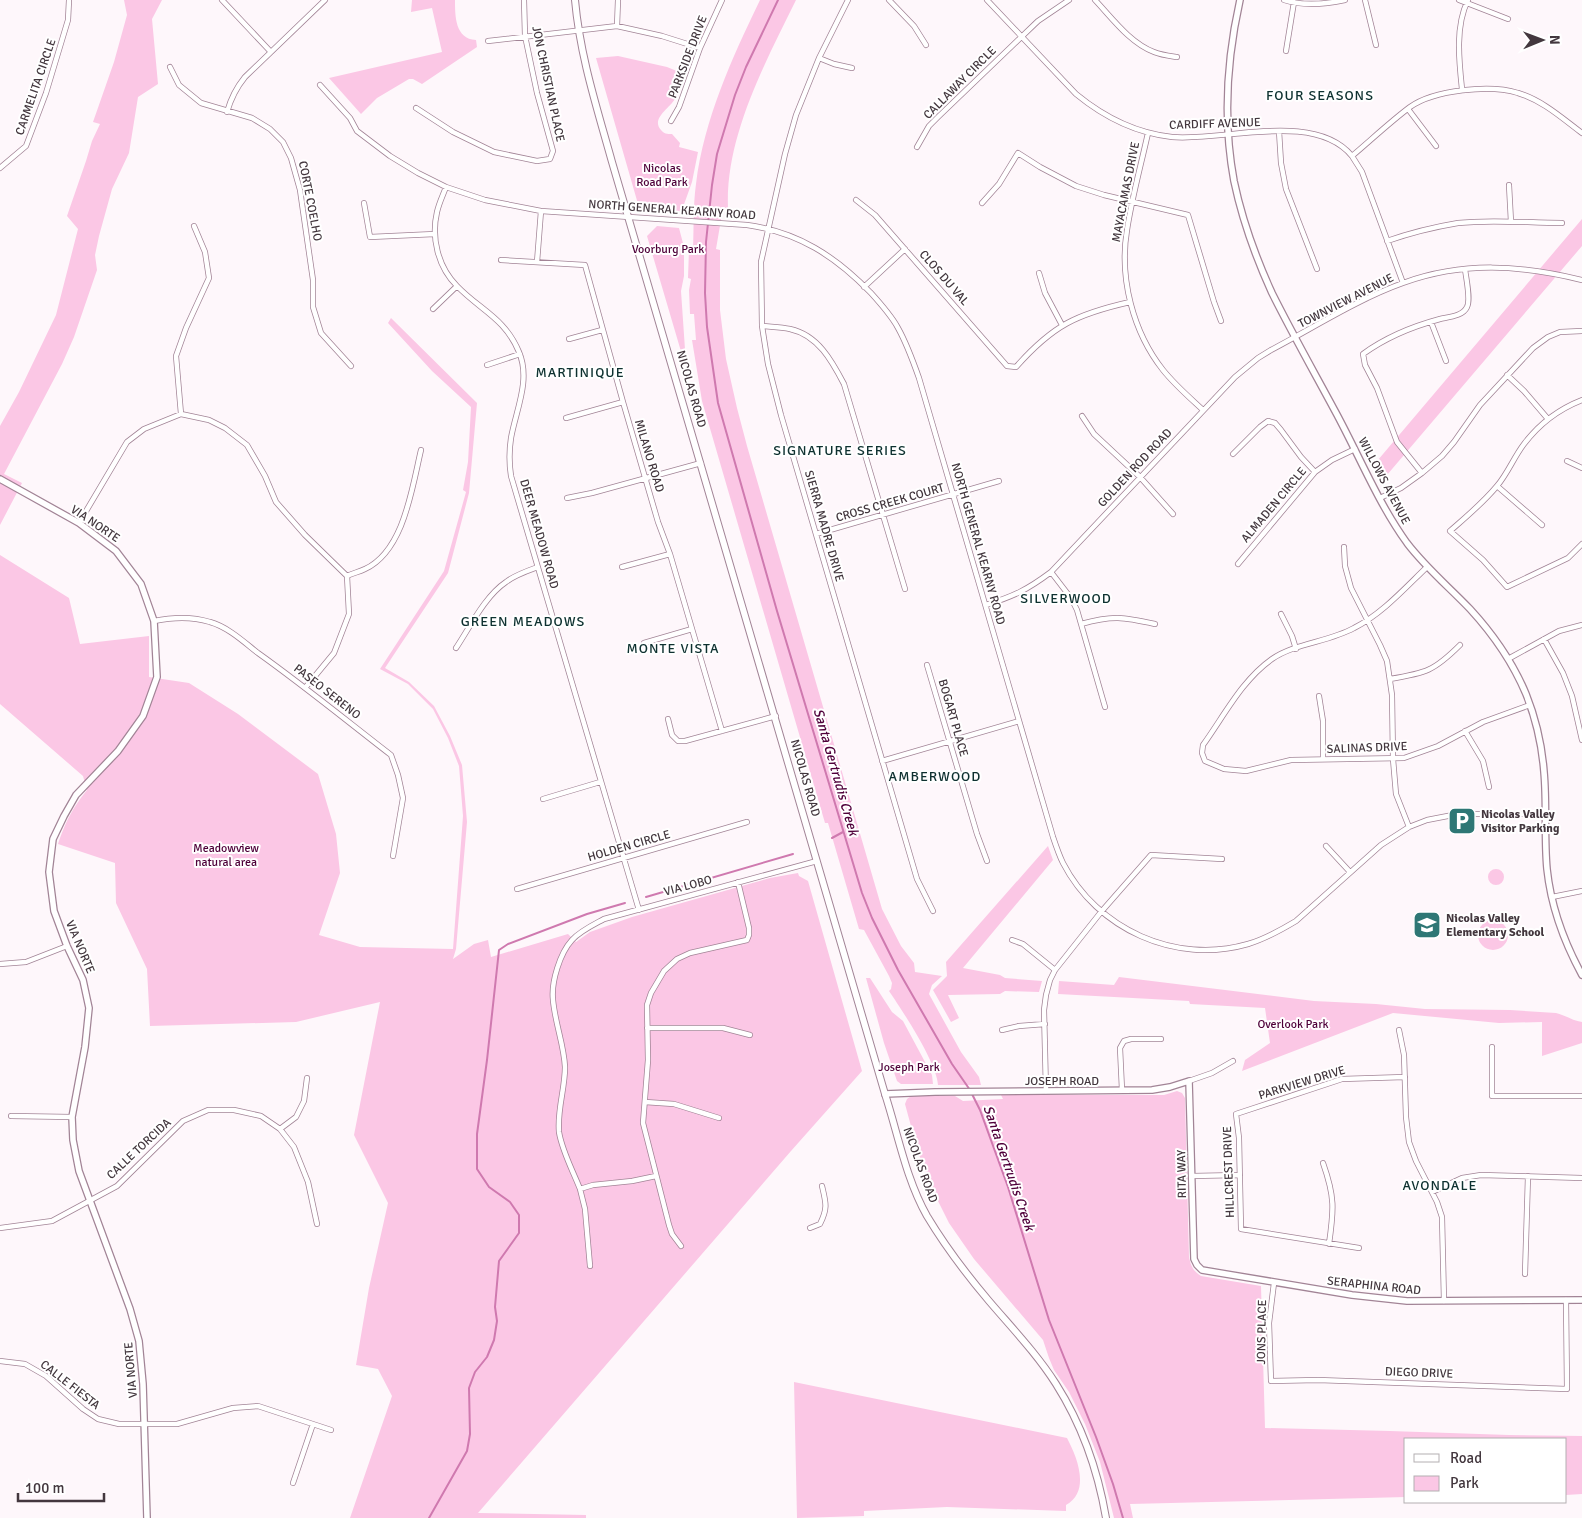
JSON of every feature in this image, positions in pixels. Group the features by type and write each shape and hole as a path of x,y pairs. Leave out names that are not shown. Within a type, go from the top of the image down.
{"main road":[{"name":"NICOLAS ROAD","path":"575,0 578,30 587,73 914,1188 926,1214 957,1260 1056,1383 1087,1446 1100,1489 1106,1518"}],"street":[{"name":"CARMELITA CIRCLE","path":"0,168 26,146 46,93 68,20 69,0"},
{"path":"222,0 270,51"},
{"path":"228,112 231,98 238,86 270,51 325,0"},
{"name":"JON CHRISTIAN PLACE","path":"416,108 453,132 494,152 537,161 550,159 553,151 525,36 524,0"},
{"path":"617,26 618,0"},
{"name":"PARKSIDE DRIVE","path":"671,121 679,107 700,48 722,0"},
{"name":"SIERRA MADRE DRIVE","path":"848,0 819,58 791,132 761,262 762,326 774,390 882,760 917,878 933,911"},
{"path":"889,0 914,26 926,45"},
{"name":"CARDIFF AVENUE","path":"987,0 1076,94 1089,105 1121,123 1148,133 1174,137 1294,130 1316,134 1344,149 1352,156 1362,172 1402,283"},
{"name":"CALLAWAY CIRCLE","path":"916,147 938,117 1022,36 1038,21 1069,0"},
{"path":"1095,0 1127,35 1136,42 1155,52 1177,57"},
{"name":"WILLOWS AVENUE","path":"1240,0 1234,26 1229,66 1229,134 1234,180 1251,240 1272,291 1295,338 1397,529 1427,567 1482,623 1508,659 1520,681 1530,704 1543,759 1547,867 1552,897 1567,946 1582,975"},
{"path":"1284,0 1313,3 1345,0"},
{"path":"1365,0 1376,45"},
{"path":"1459,0 1467,1 1508,19"},
{"path":"1462,89 1458,53 1467,1"},
{"path":"1286,51 1294,2"},
{"path":"488,41 617,26 662,36 700,48"},
{"path":"819,58 852,68"},
{"name":"CORTE COELHO","path":"170,67 180,86 201,103 252,118 270,129 283,142 291,158 300,190 313,280 313,307 321,333 351,366"},
{"name":"NORTH GENERAL KEARNY ROAD","path":"320,85 350,118 357,130 390,156 446,187 485,200 541,211 629,216 768,229 799,239 816,247 844,268 884,307 898,327 910,352 919,378 1062,862 1076,883 1101,912 1120,926 1165,945 1182,949 1225,949 1247,944 1281,930 1296,921 1381,845 1409,827 1427,820 1458,814 1546,814"},
{"path":"1352,156 1412,106 1462,89 1516,92 1538,102 1582,133"},
{"path":"1408,109 1436,146"},
{"path":"1279,131 1281,163 1286,189 1318,268"},
{"name":"MAYACAMAS DRIVE","path":"1148,133 1125,246 1126,280 1130,302 1142,334 1162,368 1174,383 1203,410"},
{"path":"982,203 999,184 1018,153 1076,186 1104,195 1188,214 1221,321"},
{"path":"1509,185 1511,222"},
{"name":"DEER MEADOW ROAD","path":"446,187 437,212 435,234 438,255 446,272 457,286 503,325 512,337 520,354 524,376 523,390 512,437 511,476 638,910"},
{"name":"CLOS DU VAL","path":"856,200 875,214 1007,366 1016,367 1041,341 1062,325"},
{"path":"364,203 370,237 435,234"},
{"path":"537,262 541,211"},
{"path":"1387,241 1415,232 1460,223 1562,223"},
{"path":"181,414 176,356 186,328 209,278 205,252 194,226"},
{"path":"864,287 905,249"},
{"name":"MILANO ROAD","path":"501,260 585,265 658,522 670,554 722,731"},
{"name":"TOWNVIEW AVENUE","path":"1295,338 1375,295 1402,283 1434,274 1487,267 1534,270 1582,280"},
{"path":"1422,473 1397,442 1363,354 1398,334 1460,314 1467,308 1468,303 1465,269"},
{"path":"1039,273 1044,293 1062,325 1091,312 1130,302"},
{"path":"433,309 457,286"},
{"path":"1431,322 1446,361"},
{"path":"762,326 791,329 808,336 822,348 835,366 844,384 905,589"},
{"path":"569,339 602,330"},
{"path":"1380,498 1401,488 1442,456 1480,404 1533,348 1560,332 1582,331"},
{"name":"GOLDEN ROD ROAD","path":"986,605 1027,589 1051,572 1203,410 1246,367 1270,350 1295,338"},
{"path":"487,365 520,354"},
{"path":"1507,375 1524,391 1548,419"},
{"path":"1582,400 1560,410 1548,419 1524,444 1497,486 1450,531 1483,560 1506,587 1568,558 1582,544"},
{"path":"566,418 623,402"},
{"path":"79,523 128,442 144,429 181,414 209,420 226,428 247,445 265,476 276,502 305,535 346,576 349,614 334,653 305,688"},
{"path":"1082,416 1094,434 1140,477 1173,514"},
{"path":"1232,454 1268,421 1275,423 1315,472"},
{"name":"ALMADEN CIRCLE","path":"1238,564 1315,472 1332,460 1355,449"},
{"path":"346,576 366,569 391,546 407,507 421,450"},
{"path":"1567,461 1582,468"},
{"path":"567,498 646,479 701,463"},
{"name":"VIA NORTE","path":"0,479 79,523 116,551 141,584 154,621 157,677 143,716 118,751 76,795 54,839 49,872 54,911 67,946 83,980 89,1008 85,1048 72,1117 73,1140 79,1171 140,1340 147,1518"},
{"name":"CROSS CREEK COURT","path":"816,534 999,481"},
{"path":"1497,486 1542,525"},
{"path":"1344,547 1345,566 1351,588 1387,661 1392,695 1393,759 1396,794 1409,827"},
{"path":"622,567 670,554"},
{"path":"456,648 492,595 505,582 518,574 538,567"},
{"path":"1281,614 1296,649 1334,637 1367,620 1390,602 1427,567"},
{"path":"1051,572 1071,598 1077,610 1104,707"},
{"name":"PASEO SERENO","path":"154,621 175,617 193,618 212,622 228,630 391,755 398,775 402,798 393,856"},
{"path":"1080,624 1110,617 1128,618 1155,624"},
{"path":"1508,659 1567,628 1582,625"},
{"path":"644,643 692,630"},
{"path":"1544,639 1563,673 1572,696 1582,740"},
{"path":"1390,678 1418,674 1432,668 1443,662 1460,645"},
{"name":"SALINAS DRIVE","path":"1296,649 1271,660 1240,692 1203,745 1202,754 1205,761 1234,771 1257,769 1281,761 1292,760 1393,759 1410,757 1438,746 1483,722 1530,704"},
{"name":"BOGART PLACE","path":"927,665 987,862"},
{"path":"1319,696 1323,721 1323,759"},
{"path":"668,719 672,735 678,741 685,741 776,716"},
{"path":"882,760 1019,721"},
{"path":"1465,731 1483,761 1490,787"},
{"path":"543,799 600,782"},
{"name":"HOLDEN CIRCLE","path":"517,889 747,822"},
{"path":"1326,846 1350,872"},
{"path":"1046,1091 1044,1010 1046,995 1055,970 1101,912 1151,855 1222,859"},
{"name":"VIA LOBO","path":"580,1189 562,1144 559,1131 559,1114 565,1067 553,1001 553,985 556,971 570,943 580,933 604,919 817,861"},
{"path":"681,1246 672,1234 643,1123 648,1060 647,1005 651,993 664,971 677,959 690,953 747,940 749,928 738,882"},
{"path":"1552,897 1582,891"},
{"path":"1012,940 1023,944 1055,970"},
{"path":"0,964 26,962 67,946"},
{"path":"1002,1030 1019,1026 1045,1024"},
{"path":"647,1028 723,1028 750,1035"},
{"path":"1399,1030 1404,1055 1406,1117 1409,1142 1416,1161 1440,1208 1443,1226 1444,1301"},
{"path":"1122,1090 1120,1048 1124,1042 1131,1039 1161,1039"},
{"path":"1492,1047 1492,1096 1582,1096"},
{"name":"JOSEPH ROAD","path":"885,1094 961,1091 1161,1089 1212,1073 1233,1061"},
{"name":"PARKVIEW DRIVE","path":"1236,1114 1342,1079 1404,1077"},
{"path":"280,1129 296,1117 304,1101 307,1078"},
{"name":"RITA WAY","path":"1189,1081 1194,1259 1197,1265"},
{"path":"645,1102 674,1104 719,1118"},
{"name":"CALLE TORCIDA","path":"0,1228 52,1221 116,1186 183,1122 208,1110 234,1110 261,1116 280,1129 294,1147 308,1182 318,1224"},
{"name":"HILLCREST DRIVE","path":"1236,1114 1239,1138 1241,1229 1329,1244"},
{"path":"12,1116 72,1117"},
{"path":"1323,1163 1333,1198 1329,1244 1359,1248"},
{"path":"590,1266 585,1209 580,1189 593,1185 632,1181 656,1176"},
{"path":"1192,1176 1240,1176"},
{"path":"1432,1192 1453,1181 1470,1176 1582,1178"},
{"path":"1525,1274 1528,1176"},
{"path":"810,1228 820,1224 826,1213 826,1200 822,1186"},
{"name":"SERAPHINA ROAD","path":"1197,1265 1202,1270 1274,1283 1407,1301 1582,1300"},
{"name":"JONS PLACE","path":"1271,1381 1269,1317 1274,1283"},
{"name":"DIEGO DRIVE","path":"1271,1381 1318,1380 1567,1389 1566,1300"},
{"name":"CALLE FIESTA","path":"0,1361 25,1364 46,1376 83,1409 98,1419 119,1424 178,1424 233,1408 258,1406 331,1430"},
{"path":"293,1483 313,1424"}],"green space":[{"path":"124,0 162,0 152,19 158,84 138,97 129,153 112,189 99,236 95,255 97,270 74,337 62,364 4,474 22,483 0,525 0,426 19,392 56,315 78,229 67,216 92,141 100,124 93,122 114,62 127,15"},
{"path":"412,0 455,0 455,13 460,31 469,39 476,40 477,47 422,84 409,79 377,98 361,114 329,78 442,52 432,8 411,12"},
{"path":"760,0 796,0 749,101 733,154 728,208 723,208 716,249 720,250 720,310 726,359 747,446 882,909 901,946 914,963 915,972 942,976 932,985 929,994 961,1052 979,1077 981,1085 938,1085 932,1064 910,1023 889,991 892,983 889,976 864,930 859,929 828,823 825,823 702,401 692,340 696,340 694,314 690,314 689,290 691,279 688,278 689,249 693,249 696,184 705,136 712,113 739,44"},
{"name":"Nicolas Road Park","path":"618,56 667,67 684,74 674,101 658,121 658,126 661,130 666,134 672,134 680,143 679,147 698,152 692,182 682,210 678,212 646,210 638,204 596,58"},
{"path":"1582,219 1582,246 1381,482 1372,467"},
{"name":"Voorburg Park","path":"657,226 679,228 684,247 684,276 681,291 685,365 647,236"},
{"name":"Meadowview natural area","path":"391,318 477,403 469,493 448,573 385,668 409,682 434,706 450,736 462,765 467,822 456,949 453,959 474,944 488,940 491,957 568,934 576,942 590,932 632,917 770,878 798,873 799,876 808,881 862,1071 478,1513 586,1515 586,1518 350,1518 392,1396 378,1369 356,1365 369,1288 388,1203 354,1135 380,1002 296,1022 150,1026 147,969 116,903 115,863 58,844 70,816 87,790 83,776 0,704 0,555 69,598 80,644 149,636 149,677 189,683 238,714 318,774 336,834 340,873 319,935 360,947 453,949 463,816 459,766 448,738 433,709 408,684 380,669 444,571 466,492 463,490 468,462 471,407 432,371 388,323"},
{"path":"1048,846 1053,860 963,968 1000,975 1005,978 1042,981 1039,992 1005,991 1000,994 948,995 959,1018 951,1022 933,990 947,976 946,962"},
{"path":"1496,869 1502,871 1504,877 1502,883 1496,885 1490,883 1488,877 1490,871"},
{"path":"1493,920 1504,924 1508,935 1504,946 1493,950 1482,946 1478,935 1482,924"},
{"name":"Overlook Park","path":"1119,977 1314,1001 1425,1009 1510,1010 1556,1013 1582,1022 1582,1043 1542,1056 1542,1022 1499,1023 1393,1013 1242,1071 1245,1060 1270,1043 1265,1008 1190,1004 1189,1001 1058,994 1059,981 1114,985"},
{"name":"Joseph Park","path":"866,978 870,978 892,1012 903,1021 932,1075 933,1084 901,1084 897,1081"},
{"path":"1177,1091 1182,1093 1185,1098 1189,1257 1192,1266 1201,1276 1261,1286 1265,1428 1582,1436 1582,1494 1567,1495 1567,1438 1404,1438 1404,1497 1130,1504 1133,1518 1114,1518 1100,1462 1085,1424 1069,1392 1054,1370 1043,1340 974,1259 949,1223 932,1189 918,1152 905,1104 911,1096 955,1096 963,1101 1003,1099 1001,1095 1164,1095"},
{"path":"794,1382 1067,1438 1075,1455 1080,1473 1078,1491 1074,1499 1066,1505 1066,1511 947,1507 864,1511 864,1516 797,1518"}],"waterway":[{"name":"Santa Gertrudis Creek","path":"778,0 746,67 735,95 717,154 712,185 706,242 705,293 707,327 718,403 777,611 862,893 872,918 898,970 952,1064 970,1090"},
{"path":"832,838 843,832"},
{"path":"646,897 793,854"},
{"path":"429,1518 467,1451 470,1434 469,1388 475,1372 487,1357 494,1340 497,1321 495,1307 499,1261 519,1233 519,1215 510,1202 489,1187 477,1169 477,1134 499,950 508,944 587,914 625,903"},
{"name":"Santa Gertrudis Creek","path":"972,1094 980,1110 1008,1187 1049,1320 1096,1437 1123,1518"}],"place":[{"name":"Nicolas Valley Visitor Parking","path":"1462,821"},
{"name":"Nicolas Valley Elementary School","path":"1427,925"}],"district":[{"name":"FOUR SEASONS","path":"1320,95"},
{"name":"MARTINIQUE","path":"580,372"},
{"name":"SIGNATURE SERIES","path":"840,450"},
{"name":"SILVERWOOD","path":"1066,598"},
{"name":"GREEN MEADOWS","path":"523,621"},
{"name":"MONTE VISTA","path":"673,648"},
{"name":"AMBERWOOD","path":"935,776"},
{"name":"AVONDALE","path":"1440,1185"}]}
